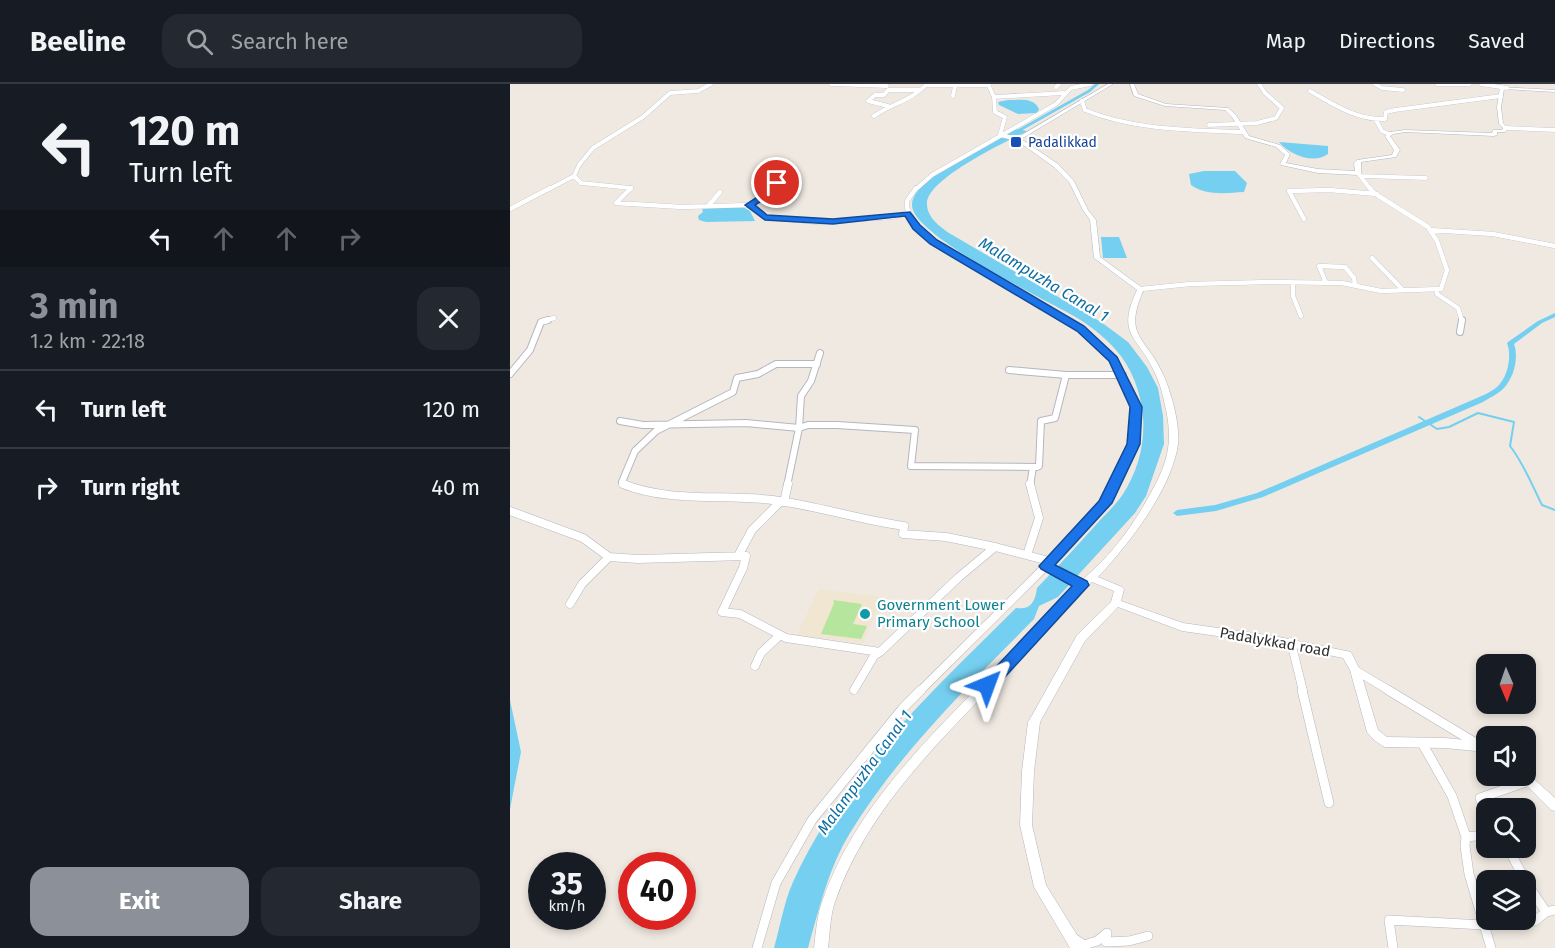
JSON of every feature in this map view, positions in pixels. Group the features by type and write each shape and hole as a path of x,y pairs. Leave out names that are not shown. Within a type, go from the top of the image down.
{"street":[{"path":"510,209 574,177 579,165 593,148 643,117 672,90 698,91 711,84"},
{"path":"831,84 920,90"},
{"path":"756,948 776,883 812,820 903,708 1105,503 1133,444 1136,407 1123,375 1113,360 1081,328 934,242 916,227 907,213 906,203 920,184 1056,104 1071,85 1090,84"},
{"path":"1018,139 1111,84"},
{"path":"1133,84 1136,95 1139,97 1165,105 1223,108 1233,114 1242,132 1253,141 1278,146 1289,155 1283,163 1285,164 1318,171 1426,178"},
{"path":"1209,124 1257,123 1276,118 1282,108 1265,93 1259,84"},
{"path":"1375,84 1382,88 1403,90"},
{"path":"1437,84 1470,84"},
{"path":"1481,84 1555,91"},
{"path":"874,116 888,106 917,95 926,85 989,85 994,96 995,112 1005,117 1000,135"},
{"path":"953,96 955,86"},
{"path":"887,87 884,95 875,95 868,101 888,106"},
{"path":"1506,128 1501,124 1501,96 1502,88 1507,88"},
{"path":"1310,91 1363,118 1376,121 1382,131 1389,134 1405,131 1494,135 1495,131 1503,131 1506,128 1555,130"},
{"path":"994,96 1064,93"},
{"path":"1368,121 1385,119 1385,110 1420,108 1475,98 1501,96"},
{"path":"1082,101 1084,110 1103,117 1141,124 1242,132"},
{"path":"1544,124 1549,129"},
{"path":"1000,135 1018,139 1065,174 1077,189 1085,213 1094,220 1097,258 1141,290 1190,284 1293,282 1355,285 1381,291 1437,291 1442,289 1447,270 1437,241 1430,230 1404,210 1377,194 1359,174 1357,163 1359,161 1395,155 1397,150 1389,141 1387,135 1389,134"},
{"path":"574,177 581,183 631,188 616,202 682,207 750,205 779,186 777,183"},
{"path":"1304,219 1300,207 1289,191 1329,190 1377,194"},
{"path":"709,205 720,192"},
{"path":"750,205 765,217 816,222 892,217 907,213"},
{"path":"1430,230 1502,234 1555,246"},
{"path":"1372,258 1403,290"},
{"path":"1326,283 1319,266 1345,267 1354,278 1355,285"},
{"path":"1293,282 1293,296 1301,316"},
{"path":"821,948 828,902 850,852 874,814 910,765 1082,585 1092,578 1132,532 1164,475 1174,442 1162,381 1130,323 1132,306 1141,290"},
{"path":"1437,291 1437,294 1455,305 1461,312 1463,318 1460,332"},
{"path":"510,374 534,347 542,322 554,318"},
{"path":"784,502 799,429 801,396 811,381 820,353"},
{"path":"817,364 776,364 760,374 737,378 734,392 656,431 635,452 622,482 624,485 672,495 784,502 834,511 867,521 908,527 903,534 946,537 1027,555 1047,563 1082,585"},
{"path":"1009,370 1066,375 1123,375"},
{"path":"620,421 643,426 747,423 799,429 806,425 820,424 892,431 915,430 911,466 1033,467 1039,466 1041,421 1055,418 1066,375"},
{"path":"1027,555 1039,516 1037,506 1030,494 1029,478 1033,467"},
{"path":"738,556 752,530 776,509 780,502 784,502"},
{"path":"510,511 583,538 609,557 638,559 746,556 743,568 722,612 740,614 786,638 880,652"},
{"path":"854,690 874,656 958,577 995,547"},
{"path":"570,604 582,584 609,557"},
{"path":"1078,948 1040,887 1026,825 1028,771 1034,722 1081,638 1116,603 1119,589 1092,578"},
{"name":"Padalykkad road","path":"1116,603 1182,627 1291,642 1347,655 1355,670"},
{"path":"755,666 761,653 780,635"},
{"path":"1291,642 1329,803"},
{"path":"1355,670 1373,732 1385,742 1476,746"},
{"path":"1355,670 1476,744"},
{"path":"1422,743 1452,796 1466,837 1464,842 1476,896"},
{"path":"1480,798 1508,786"},
{"path":"1534,786 1555,806"},
{"path":"1466,837 1476,836"},
{"path":"1536,894 1550,911 1536,920"},
{"path":"1393,948 1389,920 1476,925"},
{"path":"1486,930 1491,948"},
{"path":"1070,936 1084,945 1097,941 1107,933 1106,942 1129,941 1148,936"}],"shaded area":[{"path":"819,589 882,597 863,643 797,635"}],"green space":[{"path":"833,600 862,604 853,624 867,626 861,639 821,634 834,603"}],"water":[{"path":"1030,101 1039,109 1037,113 1018,114 999,105 998,102"},
{"path":"1018,129 1027,131 969,162 939,184 930,194 927,204 929,213 949,233 1101,322 1128,342 1147,367 1158,388 1163,416 1164,444 1146,496 1135,513 1058,597 1039,606 1034,619 936,721 890,775 869,804 836,860 808,948 774,948 793,882 813,842 863,770 921,703 1016,608 1025,608 1031,604 1037,588 1121,497 1133,476 1139,457 1143,437 1140,399 1131,373 1112,345 1074,316 955,249 933,233 918,218 912,205 916,194 938,173 1008,132"},
{"path":"1279,142 1328,146 1328,154 1315,158 1302,157"},
{"path":"1204,171 1235,171 1247,183 1244,192 1210,192 1191,185 1189,174"},
{"path":"741,206 750,211 755,221 706,222 699,220 698,216 703,212 702,208"},
{"path":"1101,237 1119,237 1127,258 1103,258"},
{"path":"510,700 521,752 510,809"}],"waterway":[{"name":"Malampuzha Canal 1","path":"1010,135 1089,91 1097,84"},
{"path":"1177,513 1216,508 1260,495 1480,400 1499,389 1504,383 1513,359 1510,343 1540,322 1555,315"},
{"path":"1419,417 1437,429 1449,427 1478,413 1514,422 1510,446 1524,467 1542,505 1555,510"}],"place":[{"name":"Padalikkad","path":"1016,142"},
{"name":"Government Lower Primary School","path":"865,614"}],"route":[{"path":"777,183 779,186 772,192 750,205 765,217 816,222 892,217 907,213 916,227 934,242 1081,328 1113,360 1123,375 1136,407 1133,444 1105,503 1046,566 1082,585 987,685"}]}
